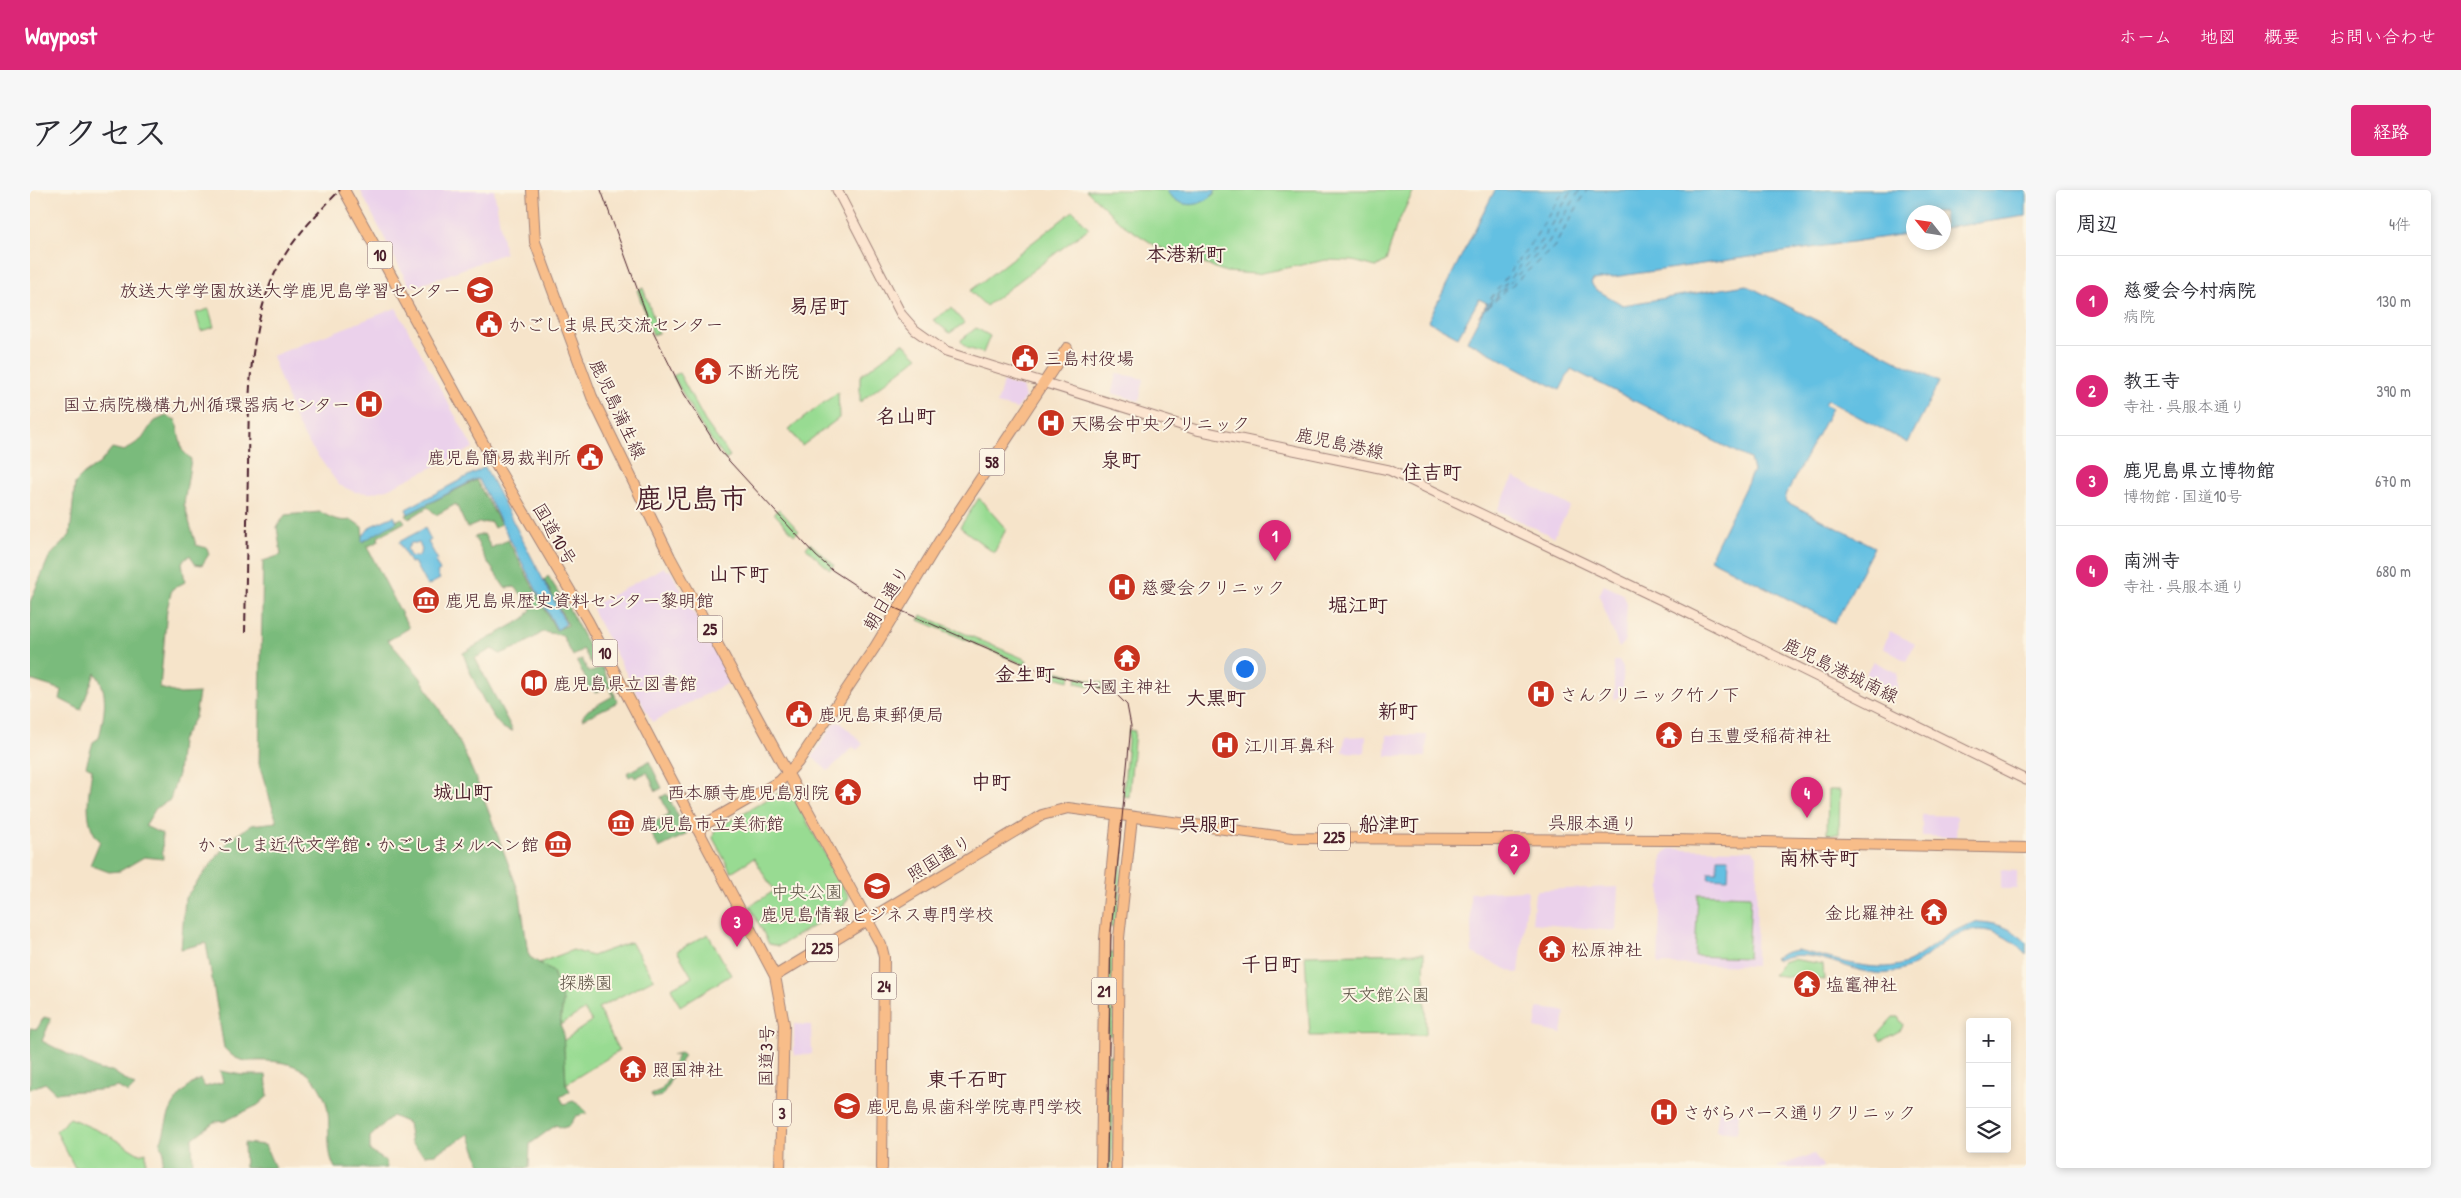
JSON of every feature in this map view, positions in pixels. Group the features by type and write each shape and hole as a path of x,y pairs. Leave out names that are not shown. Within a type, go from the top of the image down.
{"main road":[{"name":"国道10号","path":"344,190 483,443 588,621 775,976"},
{"name":"鹿児島蒲生線","path":"532,190 535,242 592,396 670,557 869,920"},
{"name":"鹿児島港線","path":"837,190 886,285 909,324 926,339 953,355 1197,430 1389,470 1640,590"},
{"name":"朝日通り","path":"697,829 777,783 788,774 875,647 943,535 1068,348"},
{"name":"鹿児島港城南線","path":"1640,590 1934,733 2026,780"},
{"name":"照国通り","path":"775,976 1042,815 1068,808 1132,817"},
{"name":"21","path":"1101,1168 1105,939 1116,815"},
{"name":"21","path":"1116,1168 1119,938 1132,817"},
{"name":"呉服本通り","path":"1132,817 1292,838 1663,840 2026,848"},
{"name":"24","path":"869,920 881,945 884,957 882,1168"},
{"name":"国道3号","path":"775,976 784,1024 780,1168"}],"shaded area":[{"path":"363,190 494,190 505,253 415,287 408,284 361,192"},
{"name":"国立病院機構九州循環器病センター","path":"396,308 473,448 387,489 371,493 355,492 339,485 307,441 297,424 272,356"},
{"path":"1116,373 1144,379 1139,401 1112,393"},
{"path":"1003,382 1022,387 1025,397 1017,409 997,404"},
{"path":"1514,477 1570,506 1554,537 1497,510"},
{"path":"664,567 666,571 670,570 732,681 652,722 593,611 594,605"},
{"path":"1604,585 1623,594 1627,603 1625,642 1619,648 1599,595"},
{"path":"1890,631 1915,644 1906,661 1883,648"},
{"path":"1614,661 1619,661 1623,667 1623,693 1614,700"},
{"path":"1873,661 1897,673 1897,694 1883,695 1861,683"},
{"path":"840,722 863,744 857,750 853,747 828,771 812,757 834,723"},
{"path":"1387,735 1427,735 1426,757 1386,756"},
{"path":"1366,736 1365,753 1343,752 1345,737"},
{"path":"1922,815 1957,816 1956,837 1922,836"},
{"path":"1669,849 1753,850 1757,855 1756,966 1658,964 1662,856"},
{"path":"2001,870 2017,871 2017,889 2001,889"},
{"path":"1618,887 1616,931 1532,923 1535,893 1538,890"},
{"path":"1526,890 1528,892 1519,972 1515,973 1472,953 1470,895 1471,893"},
{"path":"1538,1008 1565,1011 1562,1034 1535,1028"},
{"path":"794,1024 811,1025 812,1054 794,1055"},
{"path":"1719,1109 1739,1111 1737,1133 1716,1131"},
{"path":"1814,1154 1823,1166 1821,1168 1778,1168 1778,1166"}],"green space":[{"path":"1086,190 1166,190 1168,193 1213,195 1216,190 1414,190 1396,227 1386,261 1376,267 1353,261 1326,260 1257,274 1226,272 1156,246 1122,224"},
{"path":"1073,211 1089,228 986,306 970,291"},
{"path":"643,288 659,333 653,335 637,290"},
{"path":"951,308 964,323 950,333 933,320"},
{"path":"209,309 214,327 201,331 196,313"},
{"path":"976,328 990,336 983,353 967,348 961,340"},
{"path":"903,343 918,357 860,402 860,376"},
{"path":"679,373 705,421 730,456 726,460 700,424 673,376"},
{"path":"838,392 839,418 802,446 789,429"},
{"path":"166,416 176,420 182,450 191,459 184,504 196,545 207,548 209,554 202,565 195,564 190,555 182,562 185,582 172,589 167,609 160,688 180,694 199,693 195,717 181,741 178,774 170,800 156,808 145,826 162,834 163,859 144,857 120,871 109,872 90,865 100,841 94,834 89,817 88,797 92,769 86,766 93,742 99,738 101,730 104,713 103,688 95,673 81,710 60,699 62,690 30,680 30,602 49,557 70,535 75,483 100,463 112,448 124,451 142,439 153,422"},
{"path":"476,480 501,524 494,528 491,522 479,523 467,528 456,504 436,515 428,507 409,519 406,515"},
{"path":"979,498 1006,529 994,553 960,527"},
{"path":"779,509 799,531 794,535 774,513"},
{"path":"320,512 338,520 352,520 362,527 363,537 402,518 405,522 378,537 379,541 367,547 409,628 389,640 387,639 420,677 461,745 479,786 520,895 528,953 530,957 553,972 563,1001 560,1025 563,1031 566,1084 570,1091 560,1097 564,1104 573,1101 587,1113 576,1116 569,1126 562,1128 556,1125 530,1144 529,1168 482,1168 469,1134 435,1154 424,1155 411,1143 408,1123 392,1116 370,1137 370,1151 386,1161 387,1168 335,1168 331,1160 327,1106 314,1080 301,1069 285,1063 240,1060 224,1048 206,943 181,949 185,898 229,841 251,825 277,822 259,764 263,561 281,555 277,527 285,515"},
{"path":"484,534 491,548 508,540 556,630 568,625 544,580 548,576 568,607 596,660 591,663 583,649 573,656 562,635 543,632 521,646 500,654 492,649 475,658 513,731 503,728 491,713 474,681 463,653 525,618 531,609 515,587 505,588 485,559 474,537"},
{"path":"810,543 834,565 830,570 806,548"},
{"path":"921,615 1027,660 1025,665 919,620"},
{"path":"582,659 588,671 592,672 602,667 618,702 583,719 582,717 588,710 613,696 608,686 595,693 593,688 590,690 587,687 588,684 577,661"},
{"path":"1046,668 1071,675 1069,681 1044,674"},
{"path":"1077,677 1103,683 1102,689 1076,683"},
{"path":"1129,730 1135,731 1129,797 1123,796"},
{"path":"649,761 662,788 656,791 647,772 635,778 633,775 629,777 627,773"},
{"name":"中央公園","path":"784,790 790,791 849,897 841,910 779,946 769,944 750,906 774,891 754,858 731,872 713,838 715,829"},
{"path":"1828,790 1840,790 1839,834 1827,834"},
{"path":"667,794 687,834 659,848 647,826 669,814 661,797"},
{"path":"1119,835 1125,836 1116,928 1110,927"},
{"path":"1698,894 1751,896 1748,958 1695,956"},
{"path":"708,934 731,975 680,1006 671,988 692,977 677,951"},
{"name":"探勝園","path":"631,942 654,979 598,1008 619,1051 566,1084 563,1041 592,1021 584,1010 560,1025 563,1001 553,972 539,963 573,950 592,956"},
{"path":"1109,952 1115,952 1114,1035 1108,1035"},
{"name":"天文館公園","path":"1424,953 1426,1033 1424,1035 1310,1036 1305,955"},
{"path":"1792,959 1823,964 1824,980 1773,975 1783,962"},
{"path":"44,1017 51,1019 42,1041 99,1070 112,1071 135,1086 128,1093 118,1087 56,1093 45,1083 30,1089 30,1028 37,1029"},
{"path":"1893,1017 1898,1017 1903,1025 1901,1030 1881,1041 1877,1035"},
{"path":"680,1053 684,1055 662,1096 653,1098 651,1094 661,1090 672,1073 670,1069 678,1056 672,1055"},
{"path":"1108,1055 1114,1055 1112,1168 1106,1168"},
{"path":"220,1071 242,1075 266,1075 268,1096 258,1105 225,1121 214,1122 192,1139 193,1168 161,1168 164,1152 160,1143 173,1105 185,1090 200,1079 205,1087 223,1082"},
{"path":"70,1118 108,1135 139,1154 146,1152 146,1162 142,1168 75,1168 56,1131"},
{"path":"244,1143 265,1145 275,1168 245,1168"}],"water":[{"path":"1166,190 1216,190 1205,201 1191,205 1177,201"},
{"path":"1495,190 2026,190 2026,216 1951,227 1951,205 1906,205 1906,234 1593,280 1591,283 1595,289 1623,305 1746,285 1939,382 1908,443 1827,400 1824,404 1832,408 1785,496 1787,502 1874,547 1835,623 1710,559 1753,471 1750,459 1571,369 1560,390 1467,341 1487,303 1479,299 1458,337 1428,321"},
{"path":"485,467 566,624 557,630 479,480 476,479 408,514 406,509"},
{"path":"394,516 397,522 362,542 362,537 371,526"},
{"path":"425,528 431,540 428,542 438,560 435,561 440,571 437,573 440,579 427,586 414,562 410,563 399,542","holes":["411,543 419,543 422,550 418,557 410,556 407,549"]},
{"path":"1717,858 1729,858 1728,879 1708,878 1709,872 1717,872"},
{"path":"1980,922 1994,924 2016,933 2026,942 2026,954 2002,936 1984,930 1975,930 1965,932 1946,941 1910,967 1890,973 1862,971 1819,958 1805,956 1791,956 1778,960 1774,958 1797,950 1855,964 1885,967 1898,965 1919,956 1960,928"}],"ferry route":[{"path":"1484,308 1536,236 1564,190"},
{"path":"1482,312 1542,240 1572,190"},
{"path":"1487,307 1548,243 1580,190"},
{"path":"1478,316 1554,247 1587,190"}],"tram line":[{"path":"601,190 652,329 683,392 720,451 816,556 832,570 881,602 1042,672 1113,691 1127,705 1131,726 1111,931 1107,1168"}],"railway":[{"path":"245,633 251,368 259,320 266,296 281,261 304,229 340,190"}],"place":[{"name":"放送大学学園放送大学鹿児島学習センター","path":"480,290"},
{"name":"かごしま県民交流センター","path":"489,324"},
{"name":"三島村役場","path":"1025,358"},
{"name":"不断光院","path":"708,371"},
{"name":"国立病院機構九州循環器病センター","path":"369,404"},
{"name":"天陽会中央クリニック","path":"1051,423"},
{"name":"鹿児島簡易裁判所","path":"590,457"},
{"name":"慈愛会今村病院","path":"1275,561"},
{"name":"慈愛会クリニック","path":"1122,587"},
{"name":"鹿児島県歴史資料センター黎明館","path":"426,600"},
{"name":"大國主神社","path":"1127,658"},
{"name":"鹿児島県立図書館","path":"534,683"},
{"name":"さんクリニック竹ノ下","path":"1541,694"},
{"name":"鹿児島東郵便局","path":"799,714"},
{"name":"白玉豊受稲荷神社","path":"1669,735"},
{"name":"江川耳鼻科","path":"1225,745"},
{"name":"西本願寺鹿児島別院","path":"848,792"},
{"name":"南洲寺","path":"1807,818"},
{"name":"鹿児島市立美術館","path":"621,823"},
{"name":"かごしま近代文学館・かごしまメルヘン館","path":"558,844"},
{"name":"教王寺","path":"1514,875"},
{"name":"鹿児島情報ビジネス専門学校","path":"877,886"},
{"name":"金比羅神社","path":"1934,912"},
{"name":"鹿児島県立博物館","path":"737,947"},
{"name":"松原神社","path":"1552,949"},
{"name":"塩竃神社","path":"1807,984"},
{"name":"照国神社","path":"633,1069"},
{"name":"鹿児島県歯科学院専門学校","path":"847,1106"},
{"name":"さがらパース通りクリニック","path":"1664,1112"}],"district":[{"name":"本港新町","path":"1186,253"},
{"name":"易居町","path":"819,305"},
{"name":"名山町","path":"906,415"},
{"name":"泉町","path":"1121,459"},
{"name":"住吉町","path":"1432,471"},
{"name":"鹿児島市","path":"691,498"},
{"name":"山下町","path":"739,573"},
{"name":"堀江町","path":"1358,604"},
{"name":"金生町","path":"1025,673"},
{"name":"大黒町","path":"1216,697"},
{"name":"新町","path":"1398,710"},
{"name":"中町","path":"991,781"},
{"name":"城山町","path":"463,791"},
{"name":"呉服町","path":"1209,823"},
{"name":"船津町","path":"1389,823"},
{"name":"南林寺町","path":"1819,857"},
{"name":"千日町","path":"1271,963"},
{"name":"東千石町","path":"967,1078"}]}
